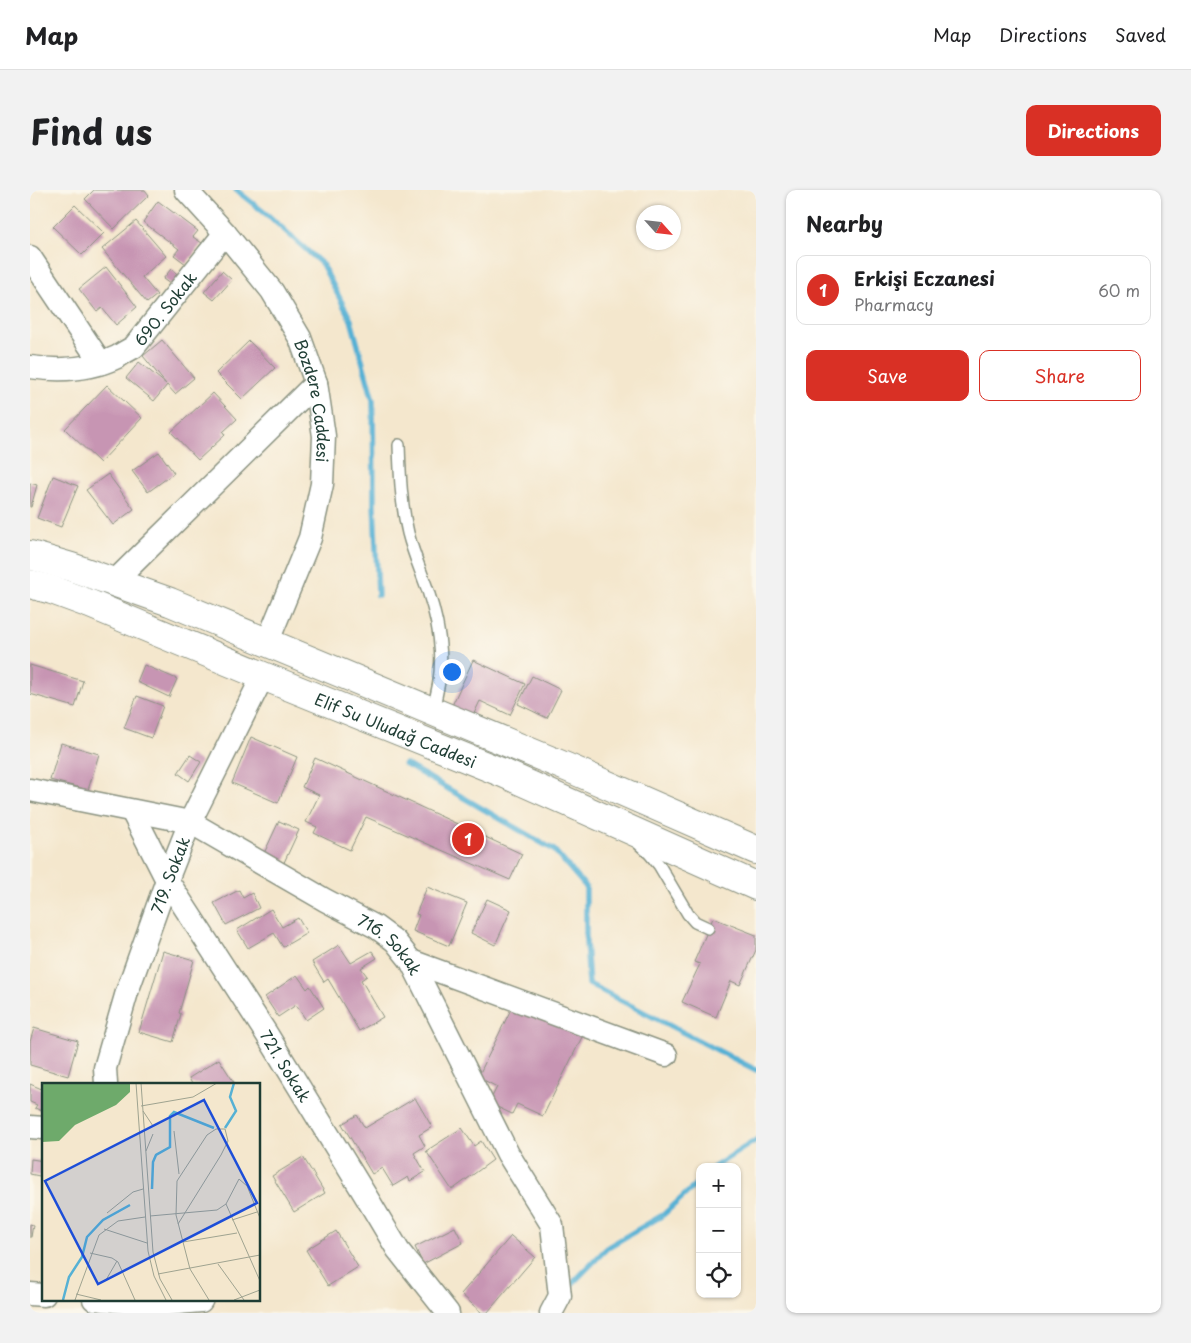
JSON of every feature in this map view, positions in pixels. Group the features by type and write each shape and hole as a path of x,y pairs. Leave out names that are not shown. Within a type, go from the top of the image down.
{"main road":[{"name":"Elif Su Uludağ Caddesi","path":"30,555 71,567 170,602 580,773 756,850"},
{"name":"Elif Su Uludağ Caddesi","path":"30,584 90,604 503,773 756,886"}],"street":[{"name":"Bozdere Caddesi","path":"186,190 225,233 272,291 300,338 316,383 324,436 322,484 310,538 267,643"},
{"name":"690. Sokak","path":"30,367 49,370 92,366 115,358 134,347 225,233"},
{"path":"30,257 101,363"},
{"path":"114,582 316,383"},
{"name":"719. Sokak","path":"106,1083 105,1068 126,992 166,880 190,822 263,676"},
{"name":"716. Sokak","path":"30,790 190,822 325,900 376,927 395,941 411,961 508,1154 552,1225 556,1304"},
{"name":"721. Sokak","path":"132,811 166,880 266,1033 398,1250 448,1313"},
{"path":"411,961 666,1055"},
{"path":"104,1300 154,1305 202,1300"}],"lane":[{"path":"399,445 400,486 408,530 414,554 429,594 441,652 440,682 432,712"},
{"path":"617,824 654,860 667,877 688,914 695,922 708,928"}],"building":[{"path":"94,190 145,190 149,195 114,229 85,199"},
{"path":"158,201 198,231 193,237 202,243 186,264 174,255 179,249 143,222"},
{"path":"75,205 104,233 82,255 53,227"},
{"path":"136,221 166,256 142,277 157,295 147,303 102,249"},
{"path":"106,267 137,307 116,325 102,308 97,312 79,289"},
{"path":"171,269 181,277 174,287 163,279"},
{"path":"222,271 232,280 214,300 204,292"},
{"path":"162,340 194,378 175,394 167,385 154,401 126,378 139,362 166,384 143,356"},
{"path":"249,341 275,368 242,399 216,373"},
{"path":"107,385 142,418 100,463 65,429"},
{"path":"213,393 237,419 223,432 225,435 198,460 171,432"},
{"path":"159,452 174,473 148,492 132,471"},
{"path":"108,474 134,509 113,525 86,490"},
{"path":"53,476 78,486 61,527 37,518"},
{"path":"30,483 37,485 31,507 30,507"},
{"path":"473,660 525,684 510,715 480,701 470,722 449,712"},
{"path":"30,665 83,681 75,707 30,694"},
{"path":"144,665 177,679 169,697 137,682"},
{"path":"532,676 561,690 547,718 518,704"},
{"path":"137,696 163,706 151,738 124,728"},
{"path":"251,737 297,757 278,803 232,783"},
{"path":"61,743 99,754 88,790 50,780"},
{"path":"190,755 201,762 189,781 178,773"},
{"path":"315,758 522,854 510,880 366,817 350,850 314,833 317,827 306,822 319,795 302,787"},
{"path":"279,821 299,830 281,869 261,860"},
{"path":"427,887 467,903 449,946 413,931 419,915 416,914"},
{"path":"239,890 243,898 252,893 259,908 226,925 214,903"},
{"path":"487,899 511,910 495,945 471,933"},
{"path":"271,909 282,927 298,918 307,933 283,947 274,933 248,948 237,930"},
{"path":"713,918 756,935 756,950 740,985 731,981 716,1017 682,1002 700,964 694,962"},
{"path":"339,945 351,963 372,951 377,958 361,968 367,976 361,980 383,1017 359,1031 328,979 324,982 312,962"},
{"path":"163,951 194,960 173,1042 139,1032"},
{"path":"297,975 307,989 310,986 324,1008 306,1020 296,1005 278,1017 265,997"},
{"path":"514,1003 582,1037 543,1116 517,1104 512,1114 489,1103 497,1087 478,1077"},
{"path":"34,1028 78,1041 68,1076 30,1065 30,1042"},
{"path":"219,1059 234,1083 192,1083 189,1078"},
{"path":"30,1084 42,1089 42,1111 35,1108 37,1105 30,1102"},
{"path":"415,1098 432,1127 419,1135 425,1146 414,1153 425,1172 410,1181 408,1177 393,1186 382,1168 372,1174 342,1124 357,1115 365,1128"},
{"path":"462,1128 474,1146 481,1141 493,1160 452,1190 426,1151"},
{"path":"303,1157 325,1193 294,1212 272,1176"},
{"path":"31,1159 42,1161 42,1177 30,1174"},
{"path":"30,1224 33,1225 31,1237 30,1237"},
{"path":"455,1227 463,1243 423,1264 415,1247"},
{"path":"336,1231 358,1267 328,1286 306,1250"},
{"path":"511,1236 535,1257 487,1313 482,1313 461,1294"}],"waterway":[{"path":"236,190 270,217 322,264 351,320 373,400 374,503 378,595"},
{"path":"405,764 554,850 586,887 586,942 589,984 756,1070"},
{"path":"720,1163 756,1140"},
{"path":"565,1291 608,1247 663,1215 696,1185"}],"place":[{"name":"Erkişi Eczanesi","path":"468,839"}]}
